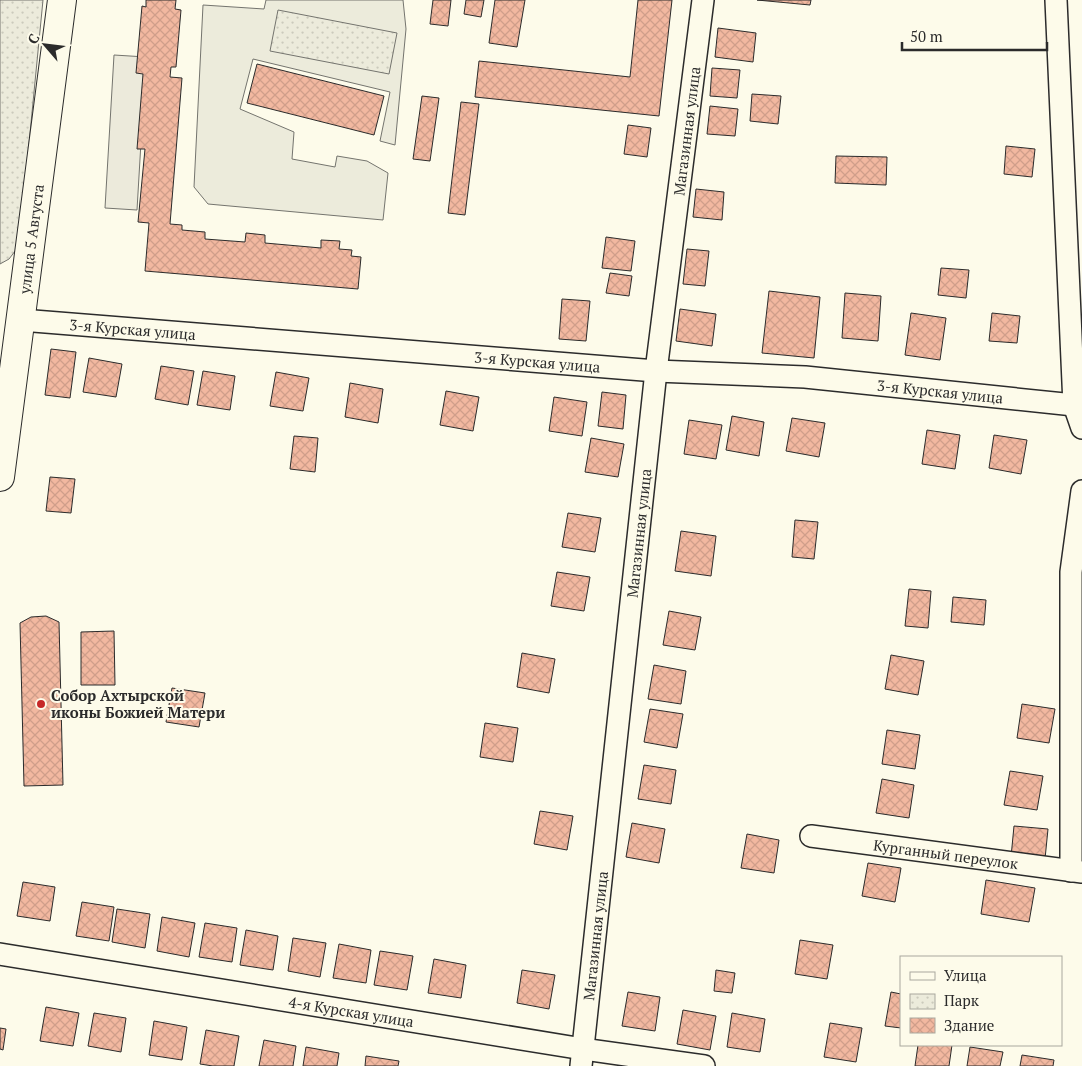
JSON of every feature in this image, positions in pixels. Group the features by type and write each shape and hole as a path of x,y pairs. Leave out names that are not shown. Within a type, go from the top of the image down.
{"main road":[{"name":"улица 5 Августа","path":"0,477 10,319 62,0"}],"street":[{"name":"Магазинная улица","path":"582,1058 656,371 703,0"},
{"path":"1056,0 1074,405 1082,428"},
{"name":"3-я Курская улица","path":"10,319 656,371 804,377 1074,405"},
{"path":"1077,871 1071,572 1082,491"},
{"name":"Курганный переулок","path":"811,836 1077,871"},
{"name":"4-я Курская улица","path":"0,954 582,1058 704,1066"}],"green space":[{"path":"0,0 43,0 19,246 9,259 0,264"},
{"path":"266,0 403,0 406,29 395,145 380,141 390,92 253,59 240,109 294,132 292,159 335,167 337,156 367,161 388,173 383,220 208,204 194,187 203,5 264,9"},
{"path":"278,10 397,33 389,74 270,51"}],"shaded area":[{"path":"114,55 146,57 137,210 105,208"}],"building":[{"path":"146,0 176,0 175,9 181,10 176,67 171,67 170,77 182,78 170,224 182,225 182,230 205,232 205,239 245,242 246,233 265,235 265,243 321,248 321,240 340,241 339,249 352,250 351,256 361,257 358,289 145,271 149,223 138,222 145,149 137,149 143,74 136,73 142,6 146,7"},
{"path":"433,0 451,0 448,26 430,24"},
{"path":"466,0 484,0 481,17 464,14"},
{"path":"495,0 525,0 517,47 489,43"},
{"path":"638,0 672,0 659,116 475,97 479,61 630,77"},
{"path":"757,0 811,0 810,5"},
{"path":"718,28 756,33 753,62 715,57"},
{"path":"257,64 384,96 374,135 247,103"},
{"path":"712,68 740,70 737,98 710,96"},
{"path":"752,94 781,96 778,124 750,121"},
{"path":"422,96 439,98 430,161 413,159"},
{"path":"461,102 479,104 465,215 448,213"},
{"path":"710,106 738,109 735,136 707,134"},
{"path":"628,125 651,128 647,157 624,154"},
{"path":"1006,146 1035,149 1032,177 1004,174"},
{"path":"836,156 887,157 886,185 835,183"},
{"path":"696,189 724,192 722,220 693,217"},
{"path":"606,237 635,241 631,271 602,268"},
{"path":"687,249 709,251 705,286 683,284"},
{"path":"941,268 969,270 966,298 938,295"},
{"path":"610,273 632,276 629,296 606,293"},
{"path":"769,291 820,297 814,358 762,353"},
{"path":"845,293 881,296 878,341 842,338"},
{"path":"562,299 590,301 586,341 559,339"},
{"path":"680,309 716,314 712,346 676,341"},
{"path":"911,313 946,318 940,360 905,355"},
{"path":"992,313 1020,316 1017,343 989,341"},
{"path":"51,349 76,352 70,398 45,395"},
{"path":"89,358 122,364 116,397 83,392"},
{"path":"161,366 194,371 188,405 155,399"},
{"path":"203,371 235,376 230,410 197,405"},
{"path":"276,372 309,378 303,411 270,406"},
{"path":"350,383 383,389 378,423 345,417"},
{"path":"446,391 479,397 473,431 440,425"},
{"path":"602,392 626,395 623,429 598,426"},
{"path":"554,397 587,402 582,436 549,431"},
{"path":"732,416 764,422 759,456 726,450"},
{"path":"792,418 825,423 819,457 786,451"},
{"path":"689,420 722,425 716,459 684,454"},
{"path":"927,430 960,435 955,469 922,464"},
{"path":"994,435 1027,440 1021,474 989,468"},
{"path":"294,436 318,438 315,472 290,469"},
{"path":"591,438 624,444 618,477 585,472"},
{"path":"50,477 75,479 71,513 46,511"},
{"path":"568,513 601,518 595,552 562,547"},
{"path":"795,520 818,522 814,559 792,557"},
{"path":"681,531 716,536 711,576 675,571"},
{"path":"557,572 590,577 584,611 551,606"},
{"path":"909,589 931,591 928,628 905,626"},
{"path":"953,597 986,600 984,625 951,622"},
{"path":"669,611 701,617 695,650 663,645"},
{"name":"Собор Ахтырской иконы Божией Матери","path":"46,616 59,622 63,785 24,786 20,623 31,617"},
{"path":"114,631 115,685 81,685 81,632"},
{"path":"522,653 555,659 549,693 517,687"},
{"path":"891,655 924,661 918,695 885,689"},
{"path":"654,665 686,671 681,704 648,699"},
{"path":"172,688 205,693 199,727 166,722"},
{"path":"1022,704 1055,709 1049,743 1017,738"},
{"path":"650,709 683,714 677,748 644,742"},
{"path":"485,723 518,728 513,762 480,757"},
{"path":"887,730 920,735 915,769 882,764"},
{"path":"644,765 676,770 671,804 638,799"},
{"path":"1010,771 1043,776 1037,810 1004,805"},
{"path":"882,779 914,785 909,818 876,813"},
{"path":"540,811 573,816 567,850 534,844"},
{"path":"632,823 665,829 659,863 626,857"},
{"path":"1014,826 1048,829 1045,859 1011,857"},
{"path":"747,834 779,840 774,873 741,868"},
{"path":"868,863 901,868 895,902 862,896"},
{"path":"986,880 1035,888 1029,922 981,914"},
{"path":"23,882 55,887 50,921 17,916"},
{"path":"82,902 114,907 109,941 76,936"},
{"path":"117,909 150,914 145,948 112,942"},
{"path":"162,917 195,923 189,957 157,951"},
{"path":"205,923 237,928 232,962 199,957"},
{"path":"246,930 278,936 273,970 240,965"},
{"path":"293,938 326,943 320,977 288,971"},
{"path":"800,940 833,945 827,979 795,974"},
{"path":"339,944 371,950 366,983 333,978"},
{"path":"380,951 413,956 407,990 374,985"},
{"path":"434,959 466,965 461,998 428,993"},
{"path":"522,970 555,975 549,1009 517,1003"},
{"path":"716,970 735,973 732,993 714,991"},
{"path":"628,992 660,997 655,1031 622,1026"},
{"path":"891,992 900,994 900,1028 885,1026"},
{"path":"46,1007 79,1013 73,1046 40,1041"},
{"path":"683,1010 716,1016 710,1050 677,1044"},
{"path":"94,1013 126,1018 121,1052 88,1046"},
{"path":"732,1013 765,1019 760,1052 727,1047"},
{"path":"154,1021 187,1027 182,1060 149,1055"},
{"path":"830,1023 862,1028 856,1062 824,1057"},
{"path":"0,1028 6,1029 3,1050 0,1049"},
{"path":"206,1030 239,1036 234,1066 200,1064"},
{"path":"264,1040 296,1046 293,1066 259,1066"},
{"path":"918,1046 952,1046 949,1066 915,1066"},
{"path":"306,1047 339,1053 337,1066 303,1066"},
{"path":"970,1047 1003,1052 1000,1066 967,1066"},
{"path":"1022,1055 1054,1060 1053,1066 1020,1066"},
{"path":"366,1056 399,1061 398,1066 365,1066"}],"place":[{"name":"Собор Ахтырской иконы Божией Матери","path":"41,704"}]}
